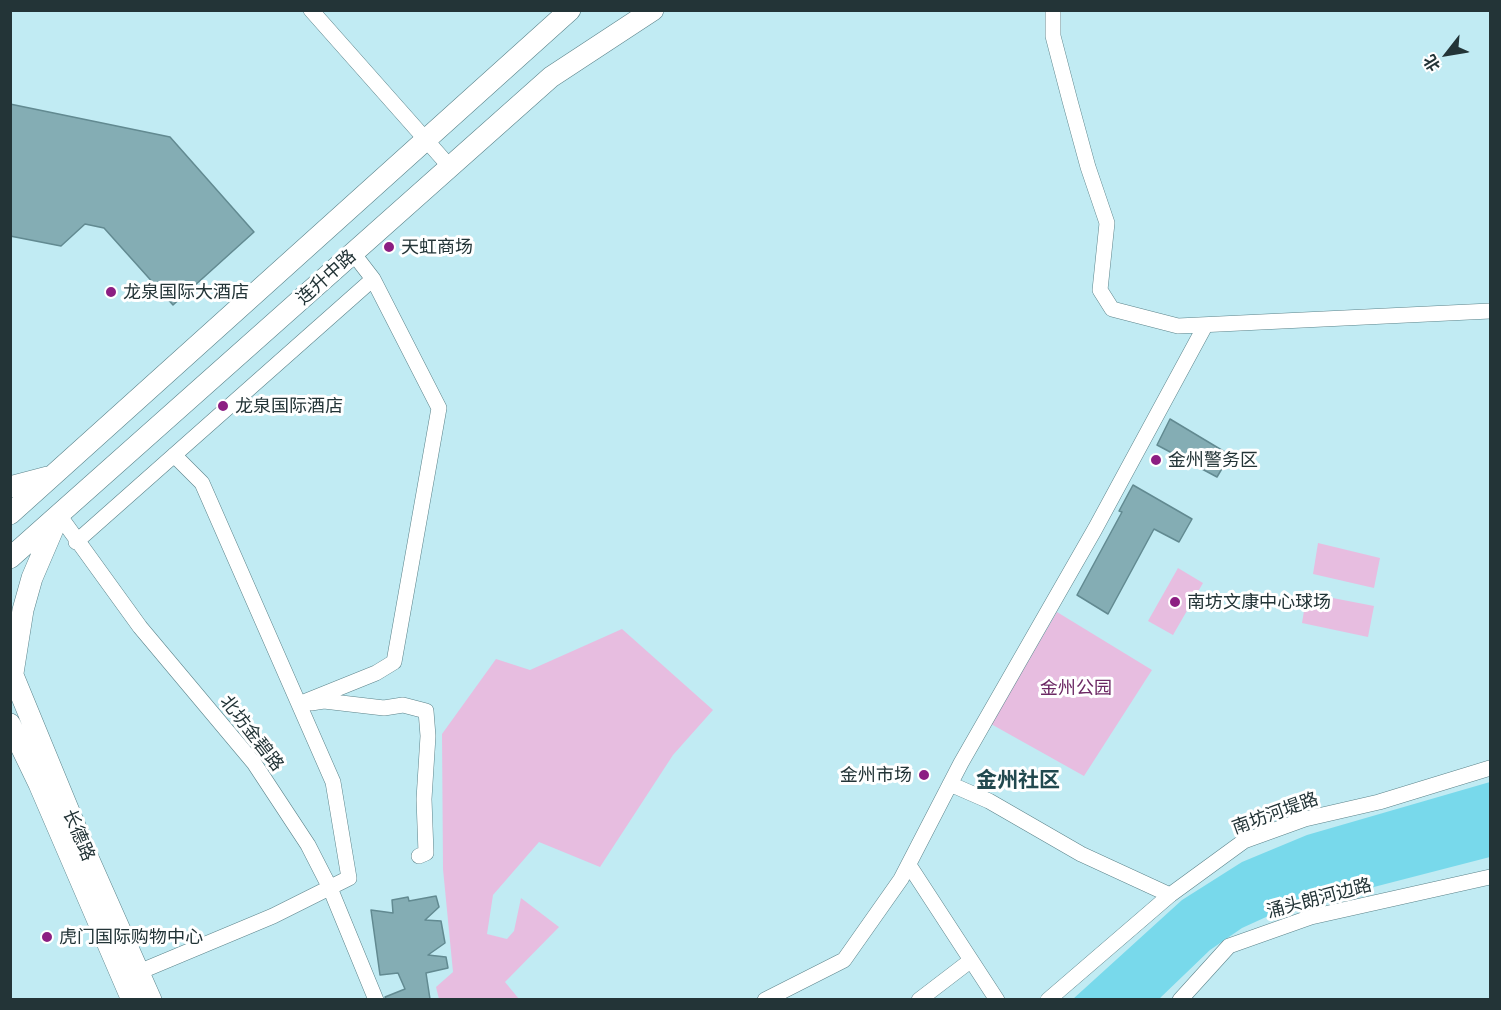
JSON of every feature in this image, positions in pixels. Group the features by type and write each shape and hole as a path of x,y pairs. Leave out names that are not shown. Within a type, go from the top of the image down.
{"main road":[{"name":"连升中路","path":"10,514 570,10"},
{"name":"连升中路","path":"10,558 550,77 653,10"},
{"path":"10,487 54,475"},
{"path":"12,671 26,600 58,515"},
{"name":"长德路","path":"12,671 151,999"},
{"name":"长德路","path":"10,724 44,794 132,999"}],"street":[{"path":"311,10 450,167"},
{"path":"1053,10 1053,36 1088,167 1107,223 1100,290 1112,309 1178,326 1491,311"},
{"path":"299,704 376,673 394,662 440,408 373,279 353,253"},
{"path":"76,542 373,279"},
{"path":"765,999 844,960 909,865 950,784 1095,529 1205,326"},
{"path":"139,972 265,920 350,878 333,782 202,483 174,455"},
{"name":"北坊金碧路","path":"58,515 140,627 254,763 309,845 330,888 376,999"},
{"path":"299,704 324,701 384,708 402,705 426,711 428,736 424,800 426,853 419,856"},
{"name":"南坊河堤路","path":"1048,999 1170,895 1244,841 1305,819 1379,802 1491,768"},
{"path":"950,784 988,801 1091,859 1170,895"},
{"path":"909,865 996,999"},
{"name":"涌头朗河边路","path":"1180,999 1229,946 1311,917 1491,877"},
{"path":"919,999 970,961"}],"green space":[{"path":"1318,543 1380,558 1374,588 1313,574"},
{"name":"南坊文康中心球场","path":"1178,568 1203,583 1173,635 1148,621"},
{"path":"1307,593 1374,606 1368,637 1302,623"},
{"name":"金州公园","path":"1057,612 1152,670 1084,776 991,724"},
{"path":"622,629 713,710 673,755 600,867 539,842 493,895 487,934 507,939 514,931 521,898 559,927 505,982 519,999 439,999 436,987 453,972 443,869 442,734 496,659 530,670"}],"water":[{"path":"1490,782 1490,857 1277,912 1242,928 1210,950 1159,999 1073,999 1182,900 1242,862 1307,835"}],"building":[{"path":"10,104 170,137 254,232 173,305 104,228 85,224 61,246 10,236"},
{"path":"1170,419 1230,455 1217,477 1157,445"},
{"path":"1133,485 1192,519 1179,542 1154,529 1108,614 1077,595 1122,512 1119,511"},
{"path":"436,896 439,907 425,920 441,921 445,943 428,955 446,957 448,968 426,973 430,999 386,999 385,997 405,989 398,973 380,975 371,910 393,913 392,900 408,897 409,901"}],"place":[{"name":"天虹商场","path":"389,247"},
{"name":"龙泉国际大酒店","path":"111,292"},
{"name":"龙泉国际酒店","path":"223,406"},
{"name":"金州警务区","path":"1156,460"},
{"name":"南坊文康中心球场","path":"1175,602"},
{"name":"金州市场","path":"924,775"},
{"name":"虎门国际购物中心","path":"47,937"}],"district":[{"name":"金州社区","path":"1018,780"}]}
